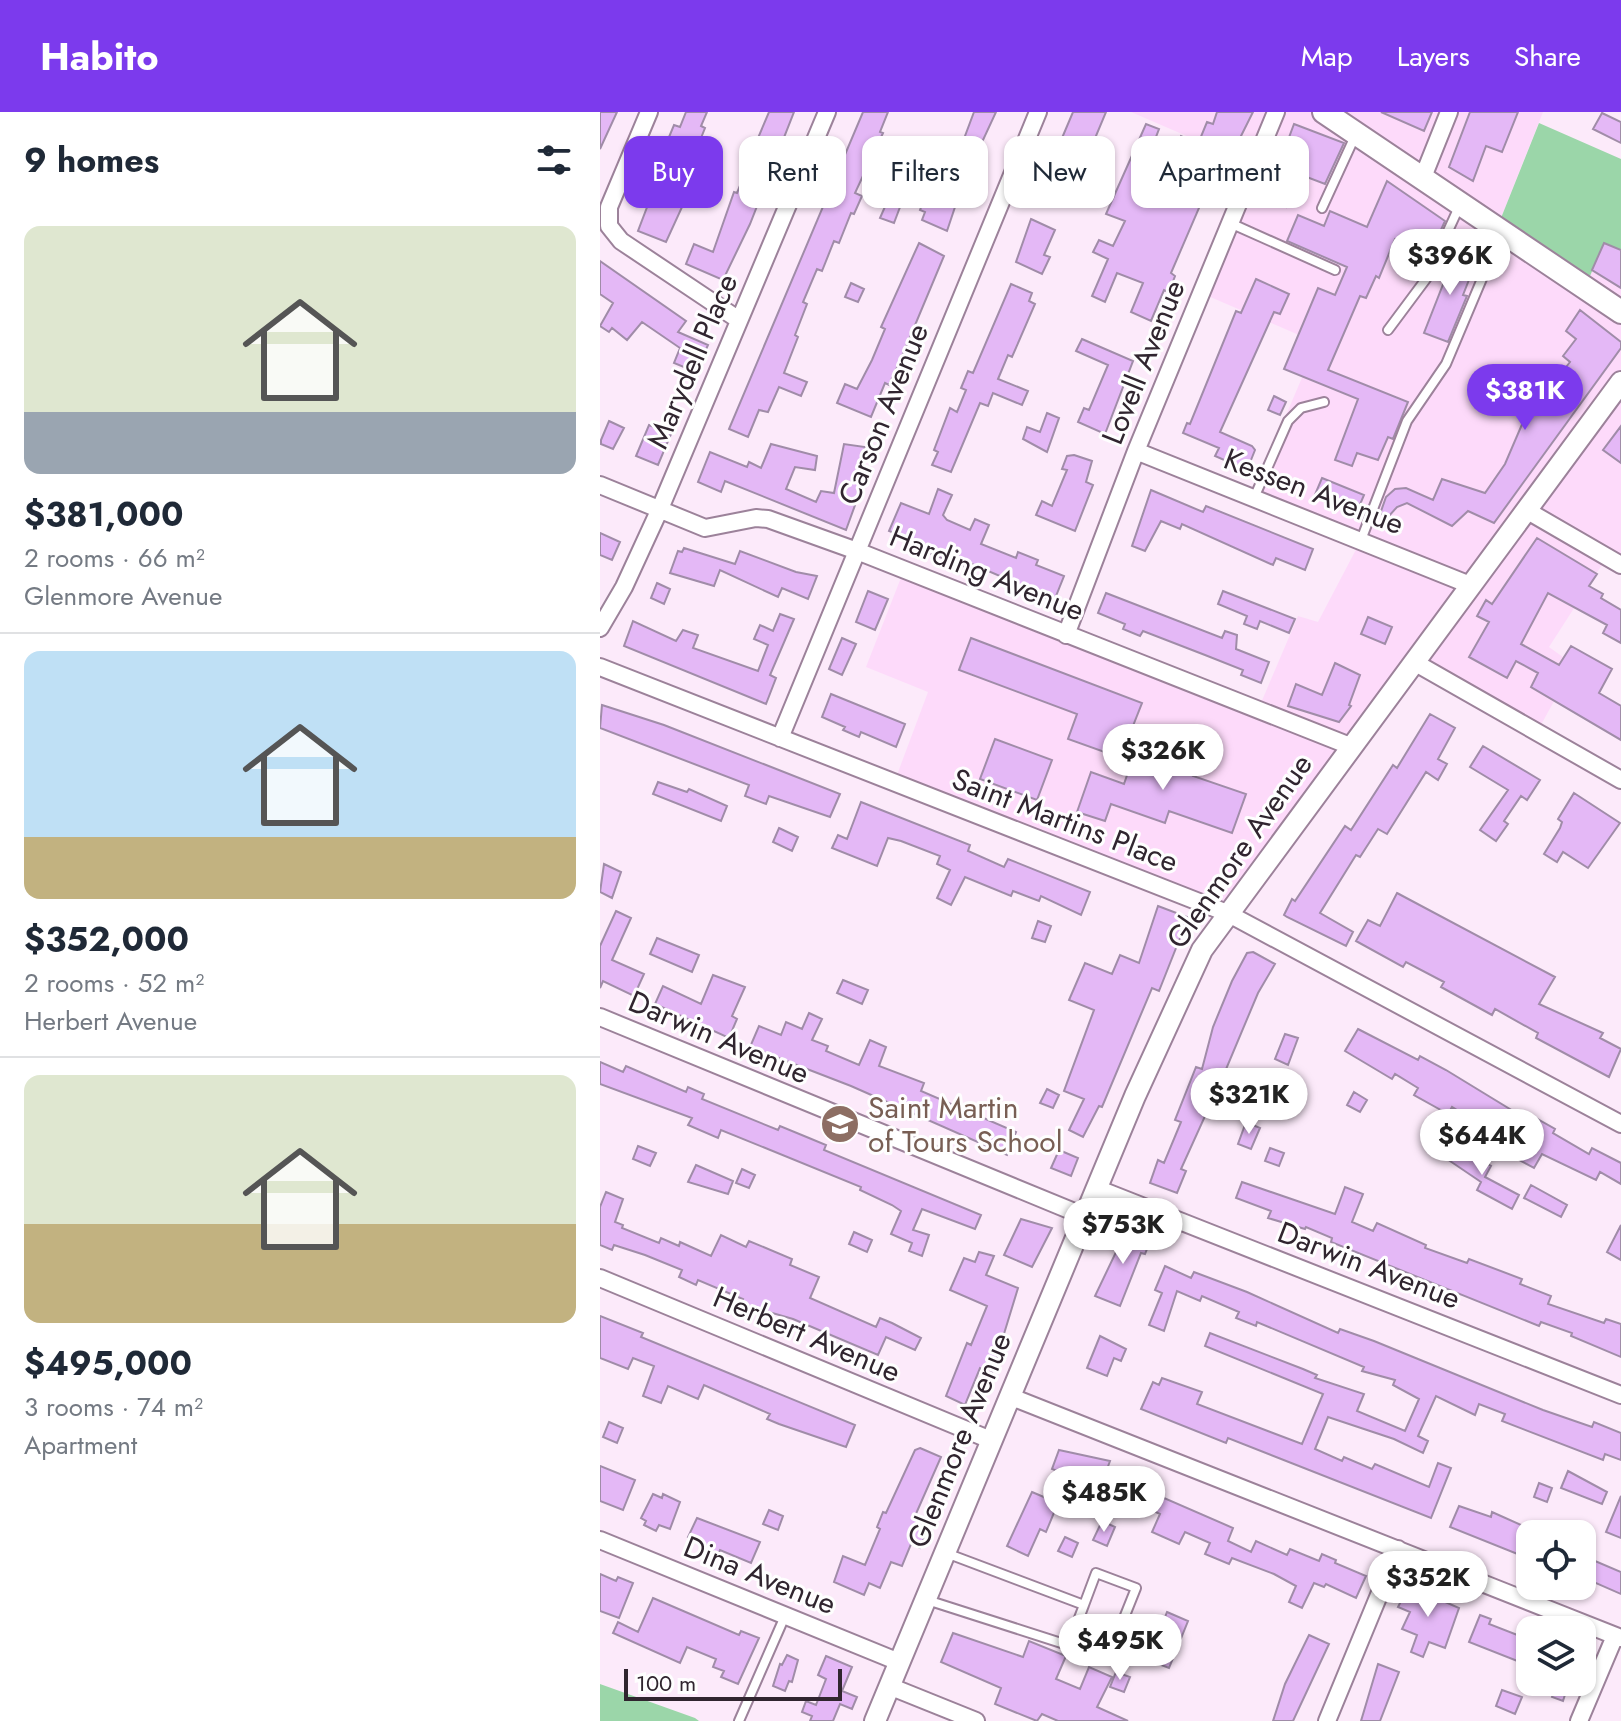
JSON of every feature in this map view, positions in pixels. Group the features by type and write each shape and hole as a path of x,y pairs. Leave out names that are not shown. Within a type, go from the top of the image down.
{"main road":[{"path":"1324,112 1621,312"}],"street":[{"path":"649,112 609,207 609,226 621,241 739,320"},
{"name":"Marydell Place","path":"600,628 624,587 659,511 827,112"},
{"name":"Carson Avenue","path":"780,738 1038,112"},
{"name":"Lovell Avenue","path":"1066,635 1136,451 1276,112"},
{"path":"1423,177 1449,112"},
{"name":"Glenmore Avenue","path":"875,1721 1187,976 1227,913 1621,382"},
{"name":"Kessen Avenue","path":"1136,451 1470,585"},
{"name":"Harding Avenue","path":"600,485 705,528 756,518 768,519 857,551 1350,746"},
{"path":"1526,510 1621,565"},
{"path":"1414,662 1621,780"},
{"name":"Saint Martins Place","path":"600,667 1227,913 1621,1124"},
{"name":"Darwin Avenue","path":"600,1017 1084,1216"},
{"name":"Darwin Avenue","path":"1096,1188 1621,1395"},
{"name":"Herbert Avenue","path":"600,1278 993,1441"},
{"path":"1009,1396 1618,1637 1579,1721"},
{"name":"Dina Avenue","path":"600,1540 899,1662"},
{"path":"1327,1721 1398,1549"},
{"path":"889,1686 976,1721"}],"lane":[{"path":"1322,208 1356,133"},
{"path":"1388,330 1426,279 1460,203"},
{"path":"1230,223 1335,270"},
{"path":"1361,540 1407,421 1446,364 1477,290 1509,236"},
{"path":"1254,498 1288,421 1301,408 1324,402"},
{"path":"946,1553 1084,1605"},
{"path":"926,1600 1068,1647 1108,1658 1136,1588 1096,1573 1068,1647"},
{"path":"739,1721 786,1616"}],"shaded area":[{"path":"1131,112 1543,112 1497,228 1585,287 1604,243 1621,250 1621,565 1607,557 1549,647 1574,665 1537,732 1414,662 1227,913 894,783 928,692 866,667 904,570 1258,710 1298,616 1318,622 1361,540 1251,497 1304,373 1299,335 1201,293 1236,208 1309,208 1309,136 1187,136"}],"green space":[{"path":"1539,123 1621,159 1621,250 1604,243 1585,288 1497,228"},
{"path":"600,1684 695,1718 699,1721 600,1721"}],"building":[{"path":"600,112 617,112 600,149"},
{"path":"686,112 707,112 701,126 705,128 702,136 669,136 674,125 680,127"},
{"path":"769,112 794,112 785,136 759,136"},
{"path":"863,112 888,112 880,132 883,133 882,136 862,136 862,178 855,193 862,196 854,214 851,213 839,243 834,241 822,271 817,269 803,302 807,304 784,373 807,382 801,396 779,387 768,412 759,410 748,437 729,429 822,208 846,208 846,152"},
{"path":"974,112 996,112 985,136 965,136"},
{"path":"1073,112 1106,112 1096,136 1063,136"},
{"path":"1217,112 1253,112 1241,136 1201,136 1207,122 1213,124"},
{"path":"1381,112 1432,112 1424,131"},
{"path":"1470,112 1518,112 1502,152 1486,146 1473,181 1449,167"},
{"path":"1602,113 1621,122 1621,143 1593,129"},
{"path":"1146,124 1159,129 1156,136 1141,136"},
{"path":"1294,124 1344,143 1325,184 1309,178 1309,136 1290,136"},
{"path":"1131,158 1131,208 1199,208 1171,273 1175,276 1169,292 1164,290 1151,321 1131,312 1143,283 1117,273 1105,302 1092,296 1108,259 1093,252 1099,240 1113,246 1125,221 1106,214 1109,208 1115,208 1115,194"},
{"path":"1387,181 1445,221 1430,254 1395,239 1379,278 1376,276 1366,298 1360,296 1328,370 1408,402 1393,439 1388,437 1378,460 1357,453 1352,466 1335,460 1358,399 1284,369 1318,288 1335,295 1347,267 1287,241 1298,215 1324,226 1330,211 1367,227"},
{"path":"739,188 739,208 756,208 723,280 686,264 694,244 713,252 734,192 737,193"},
{"path":"647,208 682,208 666,242 638,231"},
{"path":"884,208 900,208 894,223 880,218"},
{"path":"955,208 947,231 922,220 925,212 920,210"},
{"path":"1031,219 1055,230 1044,255 1050,257 1042,274 1016,262"},
{"path":"919,243 944,256 900,361 889,385 885,383 871,417 837,403 845,384 857,389 872,360 885,329 881,327"},
{"path":"1604,243 1621,250 1621,288 1592,270"},
{"path":"1447,250 1476,262 1463,295 1467,296 1448,342 1424,333 1451,264 1442,260"},
{"path":"600,261 686,321 678,332 708,345 696,372 674,363 680,348 642,322 627,340 612,328 609,332 600,326 613,303 600,294"},
{"path":"1256,279 1289,294 1280,314 1274,312 1220,432 1255,450 1247,470 1215,456 1219,448 1183,433 1187,423 1190,424 1236,311 1241,313"},
{"path":"851,283 864,289 858,302 845,297"},
{"path":"1011,284 1032,293 1029,301 1035,304 1012,357 1008,355 998,379 1028,391 1022,405 993,393 988,406 980,403 951,472 932,465 938,452 934,450 950,408 957,412 966,390 961,388 968,371 973,373"},
{"path":"1580,310 1621,342 1621,348 1494,523 1468,511 1452,526 1407,503 1397,507 1389,516 1380,514 1386,497 1395,489 1406,488 1433,500 1442,479 1485,493 1505,464 1523,422 1570,362 1563,356 1576,339 1566,331"},
{"path":"1082,339 1133,361 1105,434 1078,422 1084,408 1089,410 1108,365 1076,351"},
{"path":"1274,396 1286,402 1280,415 1268,410"},
{"path":"1047,413 1059,418 1047,452 1023,439 1027,427 1040,432"},
{"path":"609,421 624,428 613,449 601,444"},
{"path":"649,425 671,434 658,465 636,456"},
{"path":"1621,426 1621,463 1603,450"},
{"path":"771,444 817,456 815,470 795,467 786,489 816,502 821,491 834,493 844,444 865,447 858,497 846,530 725,481 721,492 698,482 710,452 747,467 749,462 761,468"},
{"path":"1067,456 1092,461 1086,482 1093,485 1075,531 1036,515 1042,501 1052,506 1067,470 1062,469"},
{"path":"1322,478 1364,495 1356,514 1314,497"},
{"path":"938,489 952,495 943,515 947,520 970,530 975,519 989,525 981,544 1016,558 1018,552 1038,560 1036,565 1064,576 1054,601 1012,586 1014,582 972,564 970,569 929,553 931,548 889,531 901,503 929,514"},
{"path":"1151,490 1203,512 1206,506 1313,549 1305,570 1276,558 1273,565 1182,524 1180,529 1161,521 1145,551 1132,546"},
{"path":"600,533 620,542 612,560 600,555"},
{"path":"1537,538 1597,574 1589,586 1621,610 1621,643 1603,633 1607,625 1548,593 1521,644 1559,665 1571,646 1612,669 1599,693 1621,706 1621,740 1531,687 1538,673 1516,661 1507,678 1469,657 1489,622 1477,616 1486,600 1492,604"},
{"path":"684,548 735,564 740,551 796,572 817,576 808,599 782,588 778,597 720,570 714,586 670,573 678,551 682,552"},
{"path":"657,583 670,589 664,604 651,598"},
{"path":"868,591 888,599 875,630 856,622"},
{"path":"1223,591 1295,619 1289,633 1260,621 1257,629 1244,624 1247,616 1218,604"},
{"path":"1106,593 1222,638 1225,631 1237,635 1236,649 1269,662 1261,683 1241,675 1243,670 1205,655 1143,631 1140,636 1123,629 1125,624 1098,613"},
{"path":"780,614 794,619 770,675 776,678 766,704 624,646 633,621 676,641 683,630 698,635 693,648 758,671 768,645 754,639 760,625 773,631"},
{"path":"1368,617 1392,627 1385,644 1361,634"},
{"path":"842,638 856,644 842,675 829,669"},
{"path":"971,638 1142,703 1125,746 1114,742 1110,754 1068,739 1077,714 959,670"},
{"path":"1335,663 1360,675 1351,706 1339,722 1288,706 1296,684 1322,695"},
{"path":"831,694 905,724 896,747 861,732 859,737 822,717"},
{"path":"602,705 664,725 840,794 830,817 769,796 766,804 745,796 749,785 600,728"},
{"path":"1430,714 1455,728 1438,759 1447,764 1438,780 1426,772 1387,834 1378,829 1360,857 1356,855 1320,913 1353,932 1346,946 1284,915 1292,899 1295,901 1345,826 1351,830 1393,765 1397,768"},
{"path":"995,739 1052,760 1037,800 980,779"},
{"path":"1138,743 1198,763 1193,776 1246,794 1232,833 1169,811 1165,823 1111,804 1105,821 1077,812 1091,772 1124,784"},
{"path":"1483,746 1540,780 1527,800 1521,796 1504,821 1508,824 1496,841 1480,830 1508,790 1470,767"},
{"path":"658,782 687,792 689,789 727,806 721,821 653,794"},
{"path":"1574,793 1620,823 1588,868 1563,852 1557,862 1544,854 1560,828 1562,822 1558,819"},
{"path":"861,802 970,845 968,851 1004,867 1008,859 1090,892 1081,915 1041,896 1039,901 1013,891 1011,896 965,877 951,905 937,898 950,870 937,864 940,856 901,841 888,838 877,866 832,848 838,835 847,839"},
{"path":"779,828 798,837 792,851 773,842"},
{"path":"604,864 621,872 612,898 600,892"},
{"path":"1397,893 1555,977 1539,1004 1603,1033 1600,1038 1621,1049 1609,1077 1536,1038 1538,1033 1495,1009 1492,1015 1441,987 1444,982 1406,962 1403,967 1356,941 1368,920 1380,926"},
{"path":"1158,906 1195,920 1189,935 1182,933 1159,991 1152,988 1102,1107 1099,1106 1083,1137 1069,1130 1084,1099 1064,1091 1094,1010 1069,1000 1085,963 1112,974 1120,955 1139,963"},
{"path":"616,911 631,918 612,960 644,974 634,996 603,981 600,988 600,946"},
{"path":"1038,921 1051,926 1045,942 1032,938"},
{"path":"657,938 699,955 692,972 650,954"},
{"path":"1253,952 1275,964 1258,993 1216,1093 1249,1107 1243,1119 1210,1105 1181,1169 1186,1171 1177,1193 1150,1183 1158,1160 1164,1163 1181,1122 1175,1120 1196,1067 1202,1069 1213,1027 1232,981 1247,953"},
{"path":"713,975 745,987 732,1016 737,1019 729,1038 655,1004 663,986 701,1004"},
{"path":"843,980 868,990 862,1004 837,993"},
{"path":"809,1013 822,1019 812,1040 828,1046 826,1051 859,1065 870,1040 886,1047 879,1066 924,1083 921,1091 1016,1132 1007,1155 851,1086 750,1047 759,1026 781,1035 786,1022 802,1029"},
{"path":"1358,1029 1418,1060 1420,1056 1531,1122 1534,1117 1555,1129 1553,1133 1589,1154 1592,1148 1621,1163 1621,1184 1600,1172 1596,1180 1542,1154 1534,1168 1512,1156 1521,1141 1470,1112 1468,1117 1452,1107 1448,1114 1414,1095 1418,1088 1395,1074 1392,1079 1345,1051"},
{"path":"1285,1034 1298,1038 1288,1065 1275,1059"},
{"path":"600,1062 623,1072 626,1066 686,1092 688,1087 704,1094 702,1099 778,1130 780,1126 826,1145 824,1150 981,1215 975,1229 922,1209 913,1230 929,1235 922,1256 909,1251 912,1243 891,1234 901,1211 892,1205 860,1190 861,1187 721,1130 718,1138 688,1125 692,1118 600,1084"},
{"path":"1047,1089 1059,1095 1053,1108 1040,1103"},
{"path":"1354,1092 1367,1100 1360,1112 1347,1105"},
{"path":"1246,1122 1260,1128 1251,1149 1238,1144"},
{"path":"1454,1145 1491,1166 1485,1177 1519,1195 1512,1209 1477,1190 1481,1182 1447,1159"},
{"path":"638,1146 656,1153 650,1166 633,1159"},
{"path":"1270,1148 1284,1153 1279,1166 1265,1161"},
{"path":"1059,1150 1078,1158 1071,1176 1051,1168"},
{"path":"696,1165 733,1181 728,1194 688,1182"},
{"path":"742,1169 755,1175 749,1188 736,1183"},
{"path":"1242,1182 1335,1214 1345,1187 1363,1194 1352,1222 1373,1231 1377,1223 1426,1245 1425,1248 1467,1263 1469,1259 1522,1279 1520,1284 1551,1296 1548,1304 1604,1323 1606,1319 1621,1324 1621,1357 1571,1336 1572,1333 1541,1322 1539,1326 1331,1242 1332,1238 1306,1227 1268,1218 1271,1211 1236,1198"},
{"path":"1531,1185 1567,1205 1561,1217 1524,1198"},
{"path":"606,1192 623,1199 615,1222 623,1225 622,1228 659,1243 661,1238 679,1246 680,1242 711,1256 721,1235 746,1247 749,1241 792,1259 790,1265 819,1277 810,1298 876,1327 880,1318 921,1338 915,1350 886,1337 878,1355 793,1319 741,1304 743,1299 698,1280 696,1285 679,1277 682,1270 645,1255 614,1245 612,1250 600,1245 600,1207"},
{"path":"1021,1219 1052,1228 1032,1267 1004,1255"},
{"path":"1621,1225 1621,1260 1607,1252"},
{"path":"1128,1227 1152,1236 1145,1254 1141,1253 1120,1306 1095,1296"},
{"path":"854,1232 872,1240 867,1252 849,1244"},
{"path":"979,1252 994,1256 986,1275 1018,1288 992,1373 980,1368 965,1405 946,1396 967,1343 971,1345 987,1306 950,1290 964,1258 975,1262"},
{"path":"1165,1266 1191,1278 1194,1272 1247,1292 1338,1333 1340,1329 1374,1341 1543,1410 1592,1427 1594,1422 1621,1433 1621,1460 1605,1454 1603,1460 1502,1421 1505,1414 1479,1404 1475,1415 1436,1396 1418,1436 1428,1441 1423,1453 1394,1439 1328,1417 1315,1449 1342,1461 1344,1457 1372,1469 1375,1464 1429,1487 1438,1463 1451,1468 1431,1518 1228,1438 1226,1443 1141,1409 1153,1382 1159,1385 1162,1378 1202,1392 1197,1404 1302,1444 1323,1394 1205,1346 1210,1333 1317,1375 1315,1378 1364,1394 1357,1411 1405,1431 1419,1399 1393,1385 1395,1380 1362,1371 1364,1367 1257,1322 1256,1326 1236,1318 1239,1312 1202,1296 1200,1301 1177,1291 1164,1331 1149,1325 1162,1293 1155,1290"},
{"path":"600,1316 643,1333 641,1337 855,1425 846,1447 767,1419 770,1414 704,1385 698,1399 668,1386 661,1403 643,1396 654,1366 633,1358 628,1369 600,1358"},
{"path":"1100,1336 1126,1349 1121,1361 1114,1358 1107,1376 1087,1368"},
{"path":"609,1422 623,1428 617,1443 603,1437"},
{"path":"920,1448 941,1457 915,1516 930,1522 920,1548 911,1544 902,1566 891,1562 880,1588 869,1583 864,1595 834,1582 843,1556 865,1565 880,1529 877,1527 883,1512 886,1513 915,1450"},
{"path":"1059,1450 1110,1461 1100,1488 1052,1469"},
{"path":"600,1466 635,1480 623,1510 600,1501"},
{"path":"1568,1471 1607,1492 1602,1504 1561,1488"},
{"path":"1144,1483 1159,1490 1157,1495 1233,1528 1228,1541 1251,1552 1256,1541 1287,1555 1290,1549 1319,1561 1322,1554 1366,1576 1356,1598 1326,1584 1324,1587 1314,1583 1302,1608 1289,1602 1296,1586 1274,1574 1232,1558 1229,1564 1205,1554 1210,1543 1185,1532 1179,1544 1152,1532 1160,1514 1135,1502"},
{"path":"1539,1483 1552,1488 1547,1502 1534,1497"},
{"path":"1032,1492 1058,1503 1046,1532 1040,1529 1028,1556 1007,1546"},
{"path":"653,1494 662,1498 663,1494 680,1502 670,1529 659,1525 656,1531 644,1525 646,1521 641,1518"},
{"path":"1621,1496 1621,1538 1606,1532"},
{"path":"1459,1506 1491,1517 1492,1512 1516,1523 1516,1553 1450,1527"},
{"path":"769,1510 783,1516 778,1530 763,1524"},
{"path":"697,1518 760,1542 751,1563 720,1550 718,1555 688,1537"},
{"path":"1102,1521 1115,1527 1107,1546 1093,1540"},
{"path":"1065,1537 1078,1543 1072,1557 1058,1551"},
{"path":"1596,1561 1621,1572 1621,1594 1596,1583"},
{"path":"600,1574 616,1581 618,1577 633,1583 619,1618 600,1611"},
{"path":"1409,1586 1459,1608 1445,1648 1429,1642 1423,1657 1411,1652 1417,1635 1402,1629 1410,1612 1398,1607"},
{"path":"653,1598 739,1635 741,1631 759,1638 738,1684 721,1677 724,1671 713,1667 716,1659 687,1647 680,1663 613,1633 618,1622 638,1632"},
{"path":"1167,1612 1188,1621 1169,1668 1148,1660"},
{"path":"1480,1615 1491,1619 1489,1624 1516,1635 1516,1660 1469,1642"},
{"path":"953,1633 1023,1657 1029,1641 1066,1656 1056,1679 1080,1689 1089,1667 1112,1677 1097,1707 1128,1721 1058,1721 1042,1714 1037,1721 995,1704 1001,1688 941,1662"},
{"path":"1309,1635 1329,1644 1293,1721 1273,1721 1285,1684"},
{"path":"787,1655 798,1660 792,1682 789,1681 785,1691 773,1686 780,1664"},
{"path":"826,1656 852,1667 842,1691 857,1697 852,1709 840,1704 833,1721 810,1721 812,1716 802,1712 806,1701 816,1705 826,1679 818,1675"},
{"path":"1378,1664 1399,1672 1380,1721 1361,1721"},
{"path":"1116,1672 1130,1677 1124,1692 1110,1687"},
{"path":"1502,1690 1522,1697 1515,1714 1496,1706"}],"place":[{"name":"Saint Martin of Tours School","path":"840,1124"}]}
